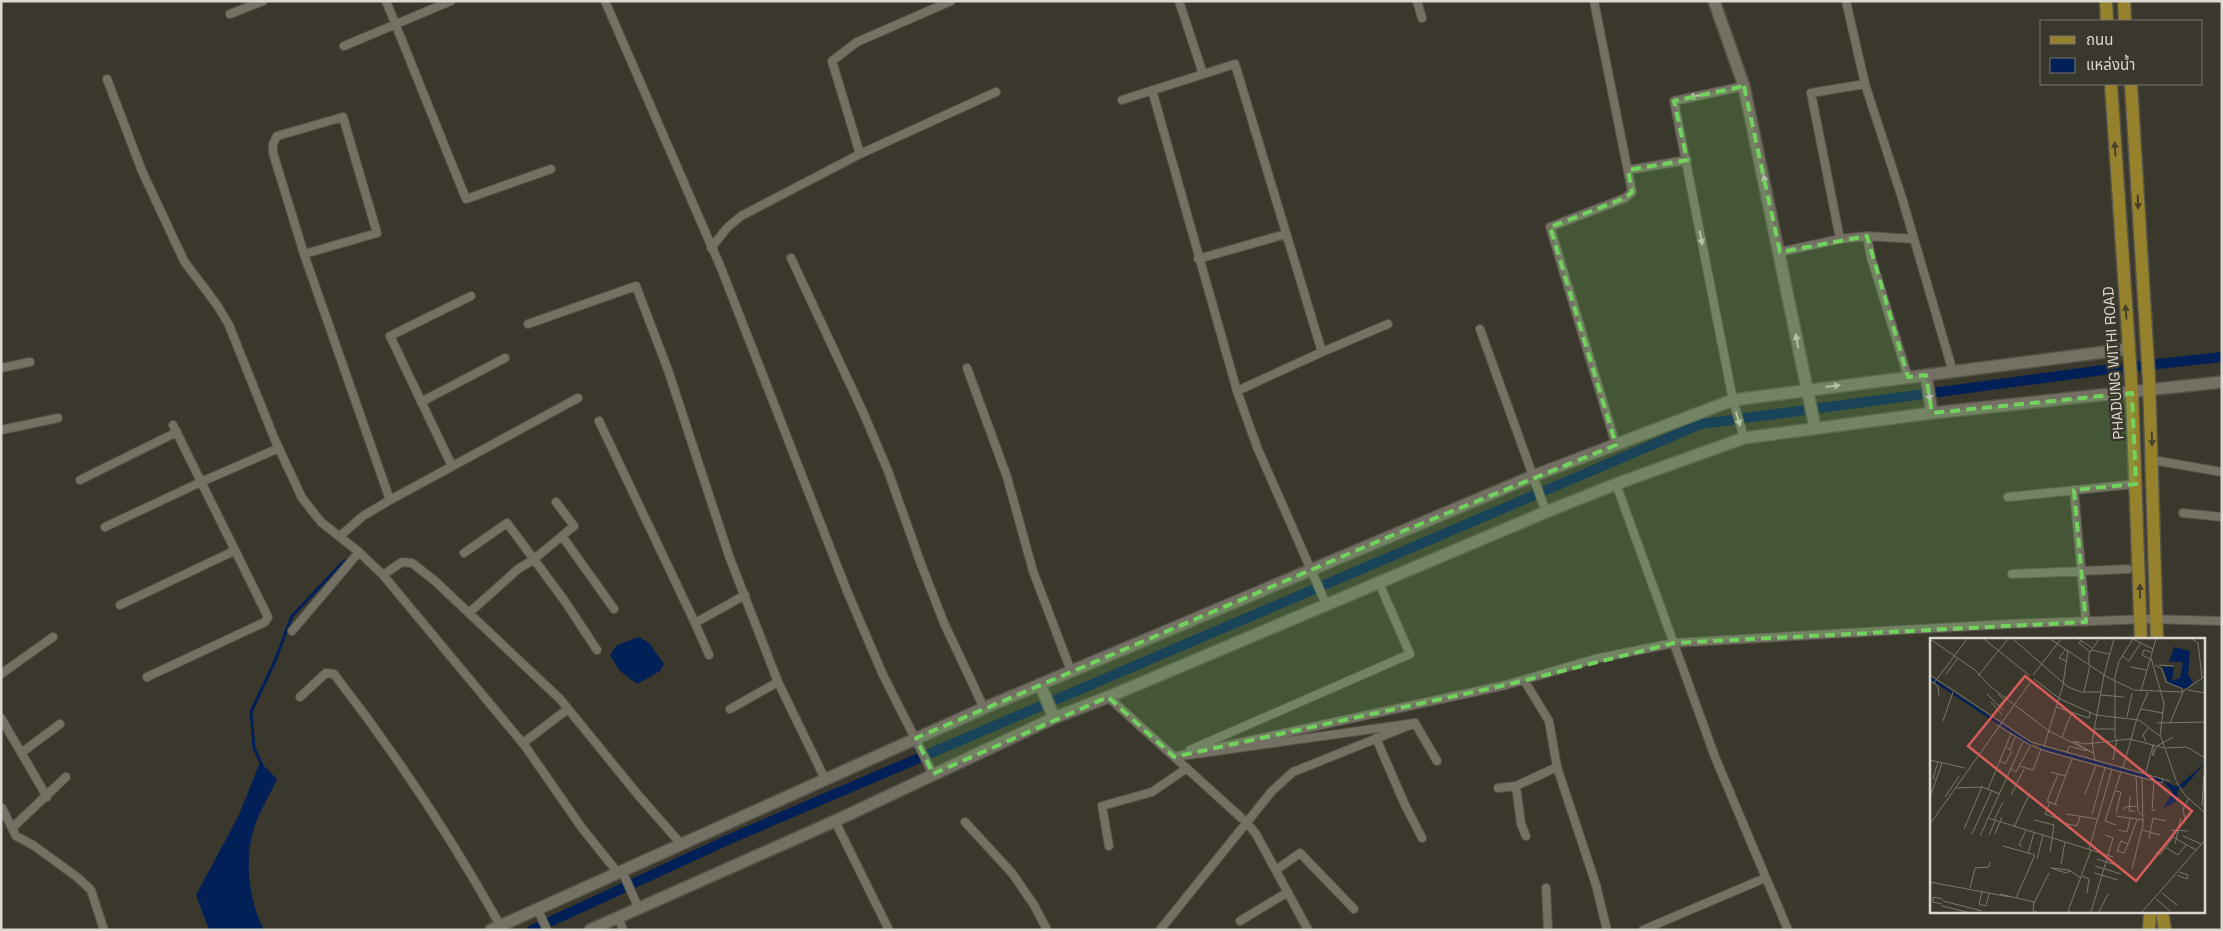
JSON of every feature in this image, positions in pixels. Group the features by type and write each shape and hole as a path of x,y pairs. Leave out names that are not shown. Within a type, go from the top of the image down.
{"main road":[{"path":"2106,1 2107,20"},
{"path":"2124,1 2126,20"},
{"name":"PHADUNG WITHI ROAD","path":"2111,85 2132,387 2141,638"},
{"path":"2131,85 2148,358 2157,638"},
{"path":"2148,930 2150,914"},
{"path":"2162,914 2165,930"}],"street":[{"path":"230,14 263,1"},
{"path":"386,1 466,198 551,169"},
{"path":"344,46 396,26 452,1"},
{"path":"605,1 711,248 847,591 883,675 933,774"},
{"path":"860,154 832,61 857,42 951,1"},
{"path":"1179,1 1203,74"},
{"path":"1417,1 1422,18"},
{"path":"1594,1 1632,192 1625,198 1550,227 1616,444"},
{"path":"1714,1 1744,86 1815,427"},
{"path":"1846,1 1865,84 1914,239 1953,372"},
{"path":"1122,100 1235,64 1322,352"},
{"path":"108,79 142,172 184,261 217,305 229,325 279,448 302,498 321,522 360,552 383,575 522,743 582,828 620,872 639,909"},
{"path":"1840,239 1811,94 1865,84"},
{"path":"1744,86 1674,101 1733,400 1744,438"},
{"path":"1152,90 1198,259 1237,390 1257,447 1326,604"},
{"path":"711,248 727,228 741,216 860,154 996,92"},
{"path":"304,254 377,232 343,117 277,136 273,144 273,153 304,254 390,500"},
{"path":"1628,170 1687,160"},
{"path":"1198,259 1286,234"},
{"path":"1780,252 1840,239 1867,236 1914,239"},
{"path":"1867,236 1871,258 1908,378"},
{"path":"791,258 888,471 944,623 984,708"},
{"path":"528,324 636,286 668,370 744,595 778,682 826,779"},
{"path":"452,466 390,336 471,296"},
{"path":"1237,390 1388,324"},
{"path":"1480,329 1546,512"},
{"path":"300,696 326,673 334,674 380,732 440,822 495,927 1040,684 1533,476 1733,400 1926,375 2129,355"},
{"path":"421,402 505,358"},
{"path":"1,368 30,362"},
{"path":"968,368 1007,477 1033,571 1071,671"},
{"path":"1926,375 1932,413"},
{"path":"590,930 835,821 1054,718 1546,512 1616,484 1744,438 1815,427 2149,385 2222,382"},
{"path":"340,536 363,516 390,500 534,424 578,398"},
{"path":"1,430 58,418"},
{"path":"599,421 709,655"},
{"path":"80,480 175,429 268,618 264,622 147,677"},
{"path":"105,527 279,448"},
{"path":"2152,460 2222,472"},
{"path":"1616,484 1715,757 1788,930"},
{"path":"2008,497 2136,484"},
{"path":"2074,490 2086,622"},
{"path":"469,613 518,569 533,560 574,526 556,502"},
{"path":"2183,513 2222,517"},
{"path":"464,553 508,523 533,560 564,600 597,650"},
{"path":"562,536 614,609"},
{"path":"120,605 234,551"},
{"path":"292,631 360,552"},
{"path":"383,575 402,562 412,563 435,581 568,709 681,844"},
{"path":"2012,574 2128,569"},
{"path":"1174,757 1410,654 1379,583"},
{"path":"695,623 744,595"},
{"path":"1174,757 1524,680 1595,659 1674,643 1854,632 2141,619 2222,621"},
{"path":"1,674 53,636"},
{"path":"1524,680 1550,721 1557,767 1596,885 1608,930"},
{"path":"730,709 778,682"},
{"path":"1040,684 1054,718"},
{"path":"1108,697 1247,823 1256,834 1308,930"},
{"path":"522,743 568,709"},
{"path":"1,718 47,797"},
{"path":"1174,757 1415,723"},
{"path":"1160,930 1272,791 1293,772 1415,723"},
{"path":"1415,723 1437,761"},
{"path":"21,753 60,724"},
{"path":"1376,738 1405,805 1422,838"},
{"path":"1498,788 1516,786 1557,767"},
{"path":"1110,846 1102,806 1152,792 1187,768"},
{"path":"12,828 66,777"},
{"path":"1516,786 1521,824 1526,836"},
{"path":"2,808 16,836 33,845 69,871 91,890 104,930"},
{"path":"835,821 889,930"},
{"path":"965,822 1012,873 1034,905 1047,930"},
{"path":"1276,870 1300,853 1354,909"},
{"path":"1642,930 1765,878"},
{"path":"1546,888 1548,930"},
{"path":"1240,921 1288,892"},
{"path":"537,908 547,930"},
{"path":"618,916 622,930"}],"highlighted area":[{"path":"1744,86 1780,252 1867,236 1908,377 1926,375 1932,413 2132,393 2136,484 2074,490 2086,622 1674,643 1506,685 1174,757 1108,697 933,774 916,738 1393,535 1616,445 1550,227 1625,198 1632,192 1628,170 1687,160 1674,101"}],"water":[{"path":"639,637 649,643 664,664 660,671 637,684 619,670 610,655 617,645"},
{"path":"260,762 277,779 256,822 249,853 252,894 264,930 209,930 196,895 239,815"}],"waterway":[{"path":"532,930 732,838 1701,424 2111,369 2222,357"},
{"path":"262,765 254,748 251,712 275,661 292,616 345,560"}]}
